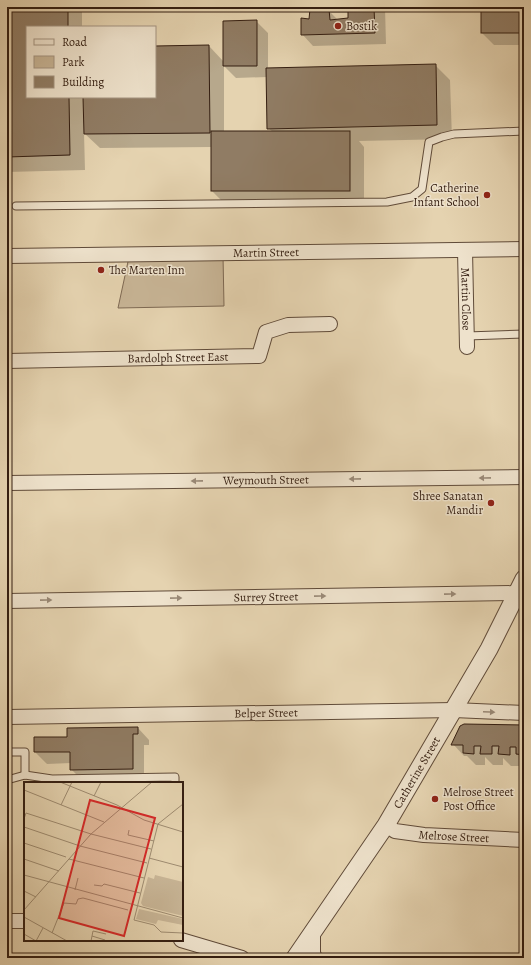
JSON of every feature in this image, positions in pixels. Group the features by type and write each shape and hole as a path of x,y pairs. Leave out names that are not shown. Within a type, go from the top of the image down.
{"street":[{"name":"Martin Close","path":"465,250 467,342"},
{"name":"Martin Street","path":"7,256 524,250"},
{"name":"Bardolph Street East","path":"7,361 259,356 266,332 288,325 330,324"},
{"name":"Weymouth Street","path":"7,483 524,477"},
{"name":"Surrey Street","path":"7,601 522,589"},
{"name":"Catherine Street","path":"295,958 386,825 454,710 522,589"},
{"name":"Belper Street","path":"7,717 454,710 524,713"},
{"name":"Melrose Street","path":"386,825 395,831 424,835 524,840"},
{"path":"7,921 24,921"},
{"path":"313,931 313,953 315,958"},
{"path":"183,941 242,958"}],"lane":[{"path":"16,206 387,202 412,197 422,189 429,142 454,134 524,131"},
{"path":"467,342 524,334"},
{"path":"7,752 25,752 25,775"},
{"path":"7,780 25,775 52,779 175,777 175,782"}],"green space":[{"path":"223,256 224,306 118,308 129,257"}],"building":[{"path":"7,7 68,7 68,26 26,26 26,98 69,98 70,155 7,157"},
{"name":"Bostik","path":"348,7 374,7 375,33 301,35 301,18 309,19 310,9 329,9 330,20 348,18"},
{"path":"481,7 524,7 524,33 481,33"},
{"path":"257,20 257,66 223,66 223,21"},
{"path":"209,45 210,133 84,134 83,98 156,98 156,46"},
{"path":"436,64 437,125 267,129 266,68"},
{"path":"211,131 350,131 350,191 211,191"},
{"path":"464,724 524,725 524,755 516,754 516,747 510,747 510,755 498,754 499,746 492,746 492,754 480,754 481,746 474,746 474,754 463,753 463,745 451,745 460,726"},
{"path":"138,727 138,734 133,734 133,769 70,770 70,752 34,752 34,737 67,737 67,728"}],"place":[{"name":"Bostik","path":"338,26"},
{"name":"Catherine Infant School","path":"487,195"},
{"name":"The Marten Inn","path":"101,270"},
{"name":"Shree Sanatan Mandir","path":"491,503"},
{"name":"Melrose Street Post Office","path":"435,799"}]}
